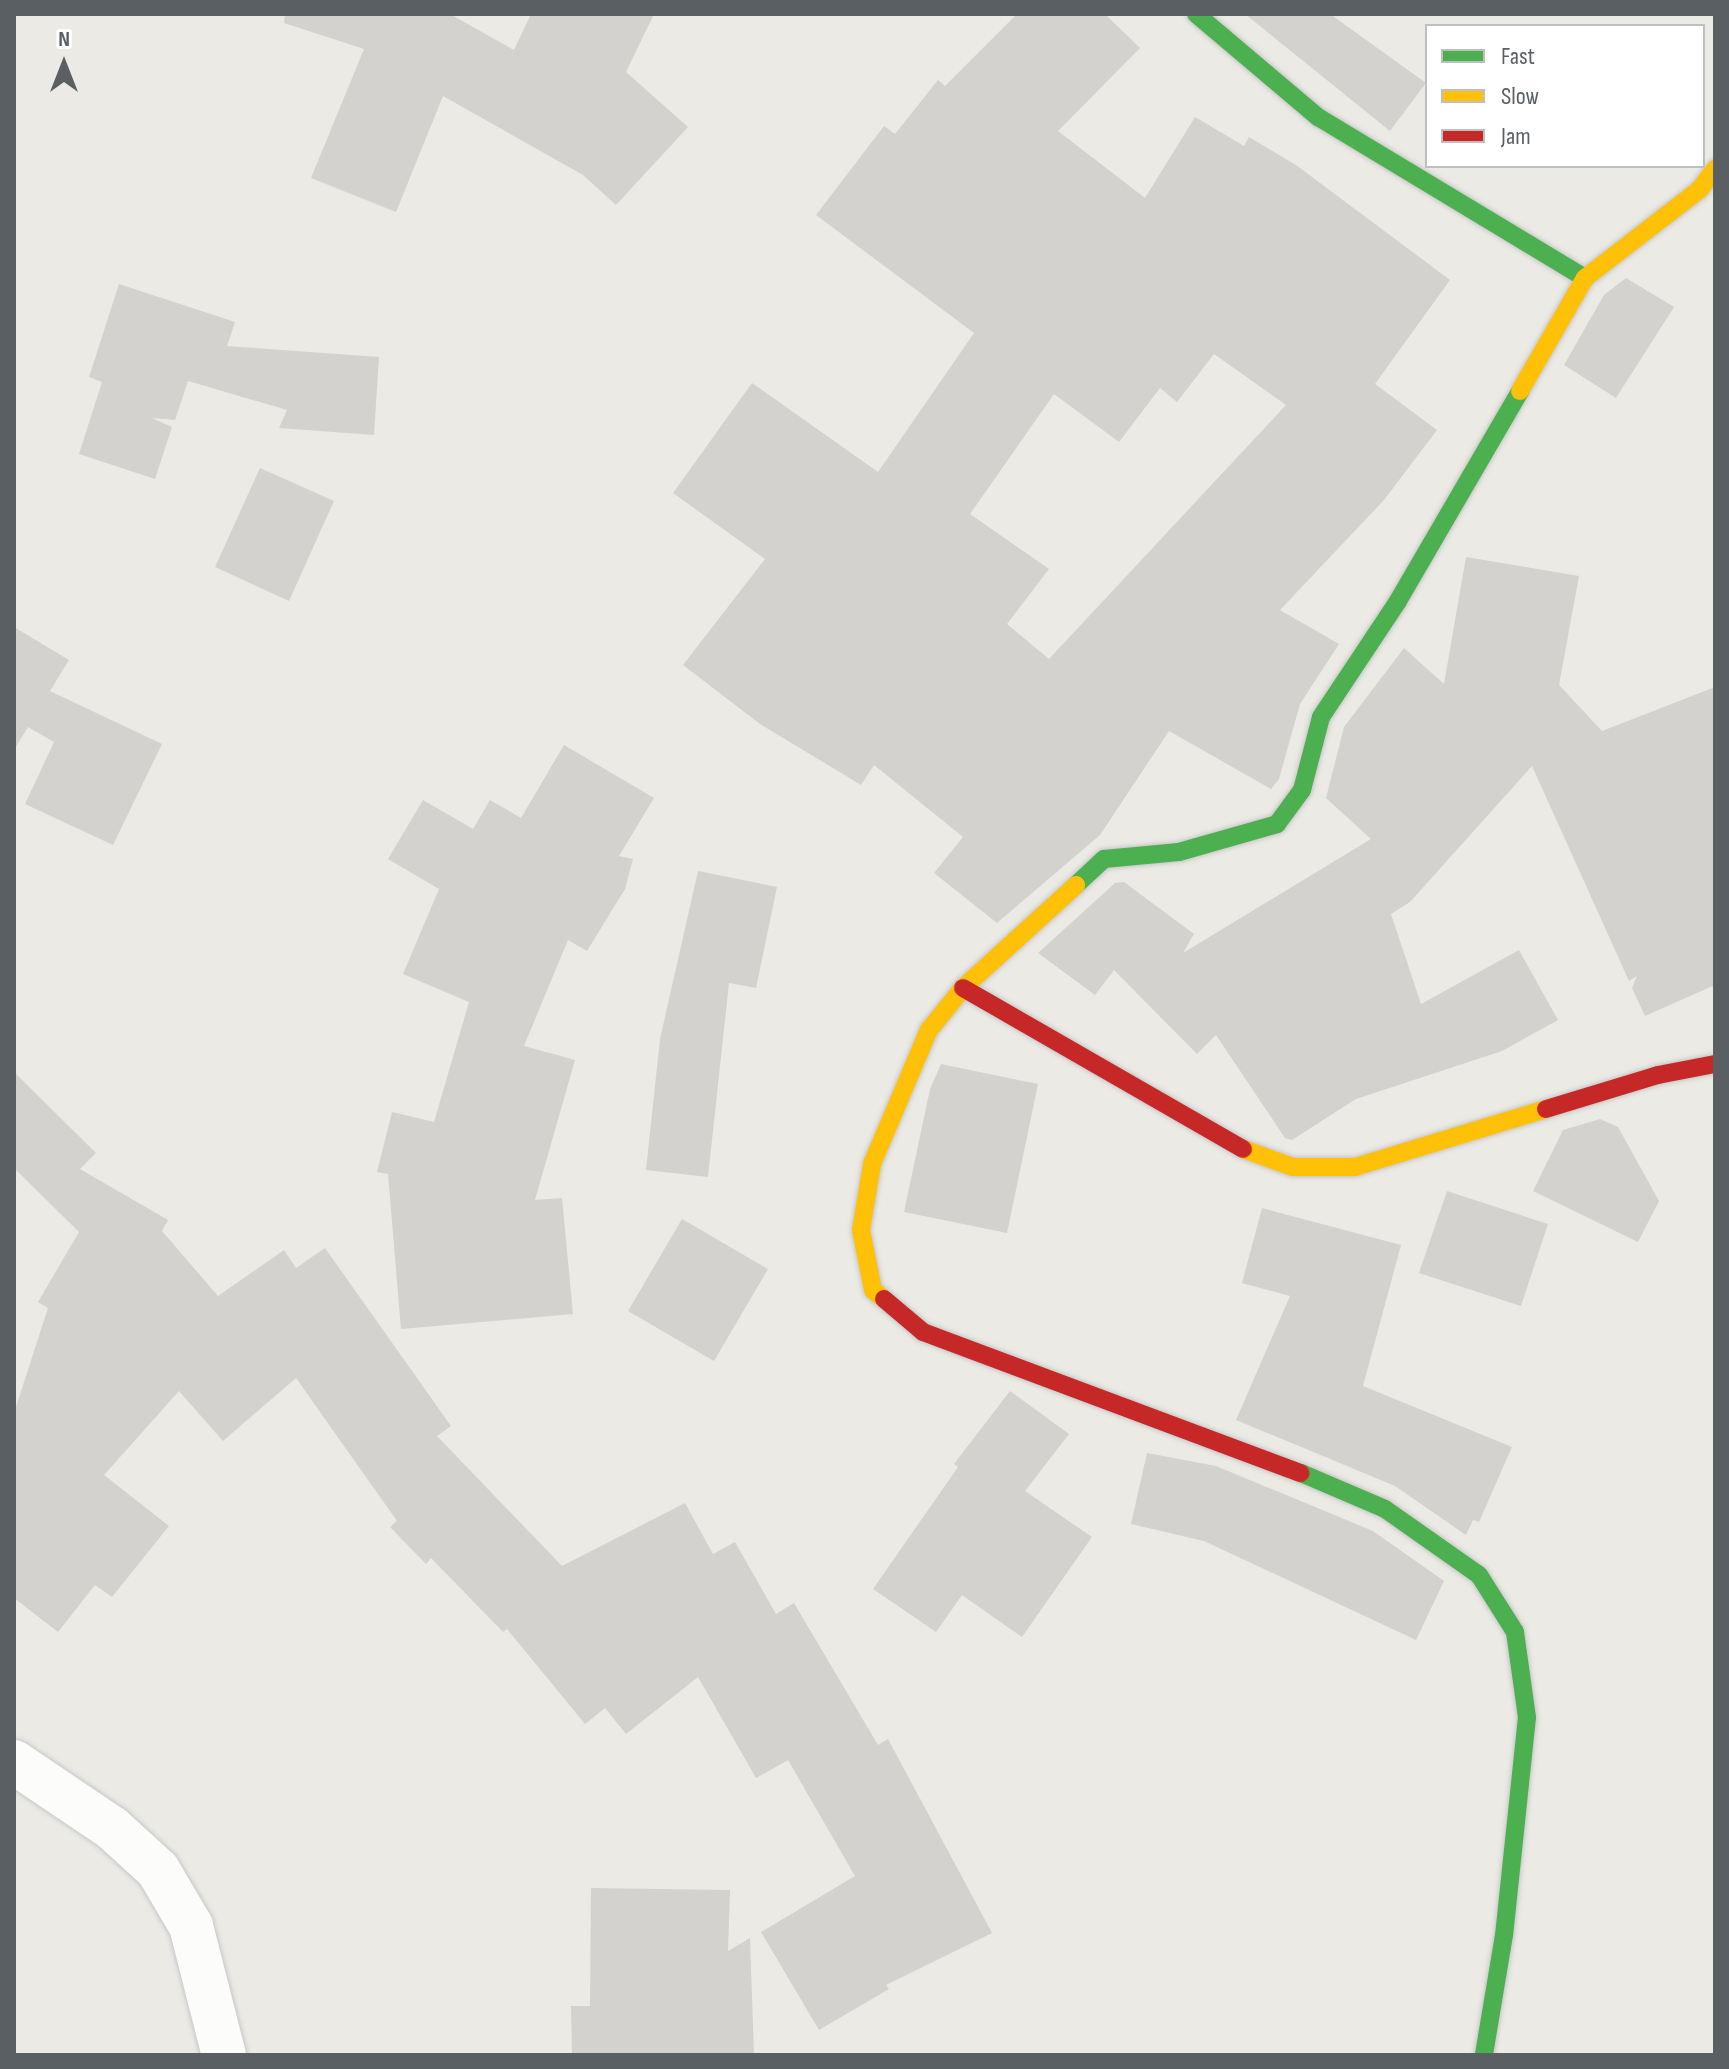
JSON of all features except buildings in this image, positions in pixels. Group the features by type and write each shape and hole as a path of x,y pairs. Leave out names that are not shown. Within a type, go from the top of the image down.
{"street":[{"path":"1196,14 1318,117 1585,278"},
{"path":"1484,2055 1504,1935 1527,1717 1515,1632 1479,1575 1385,1509 1258,1455 1186,1433 923,1332 873,1290 861,1230 872,1164 929,1030 963,988 1104,859 1179,852 1238,839 1277,824 1302,790 1321,717 1398,601 1585,278 1700,189 1715,169"},
{"path":"963,988 1240,1148 1293,1167 1355,1167 1658,1075 1715,1064"},
{"path":"14,1762 112,1828 158,1870 191,1926 224,2055"}],"traffic: fast":[{"path":"1196,14 1318,117 1585,278"},
{"path":"1076,885 1104,859 1179,852 1277,824 1302,790 1321,717 1398,601 1520,391"},
{"path":"1301,1473 1385,1509 1479,1575 1515,1632 1527,1717 1504,1935 1484,2055"}],"traffic: slow":[{"path":"1520,391 1585,278 1700,189 1715,169"},
{"path":"884,1299 873,1290 861,1230 872,1164 929,1030 963,988 1076,885"},
{"path":"1243,1149 1293,1167 1355,1167 1546,1109"}],"traffic: jam":[{"path":"963,988 1243,1149"},
{"path":"1546,1109 1658,1075 1715,1064"},
{"path":"884,1299 923,1332 1301,1473"}]}
